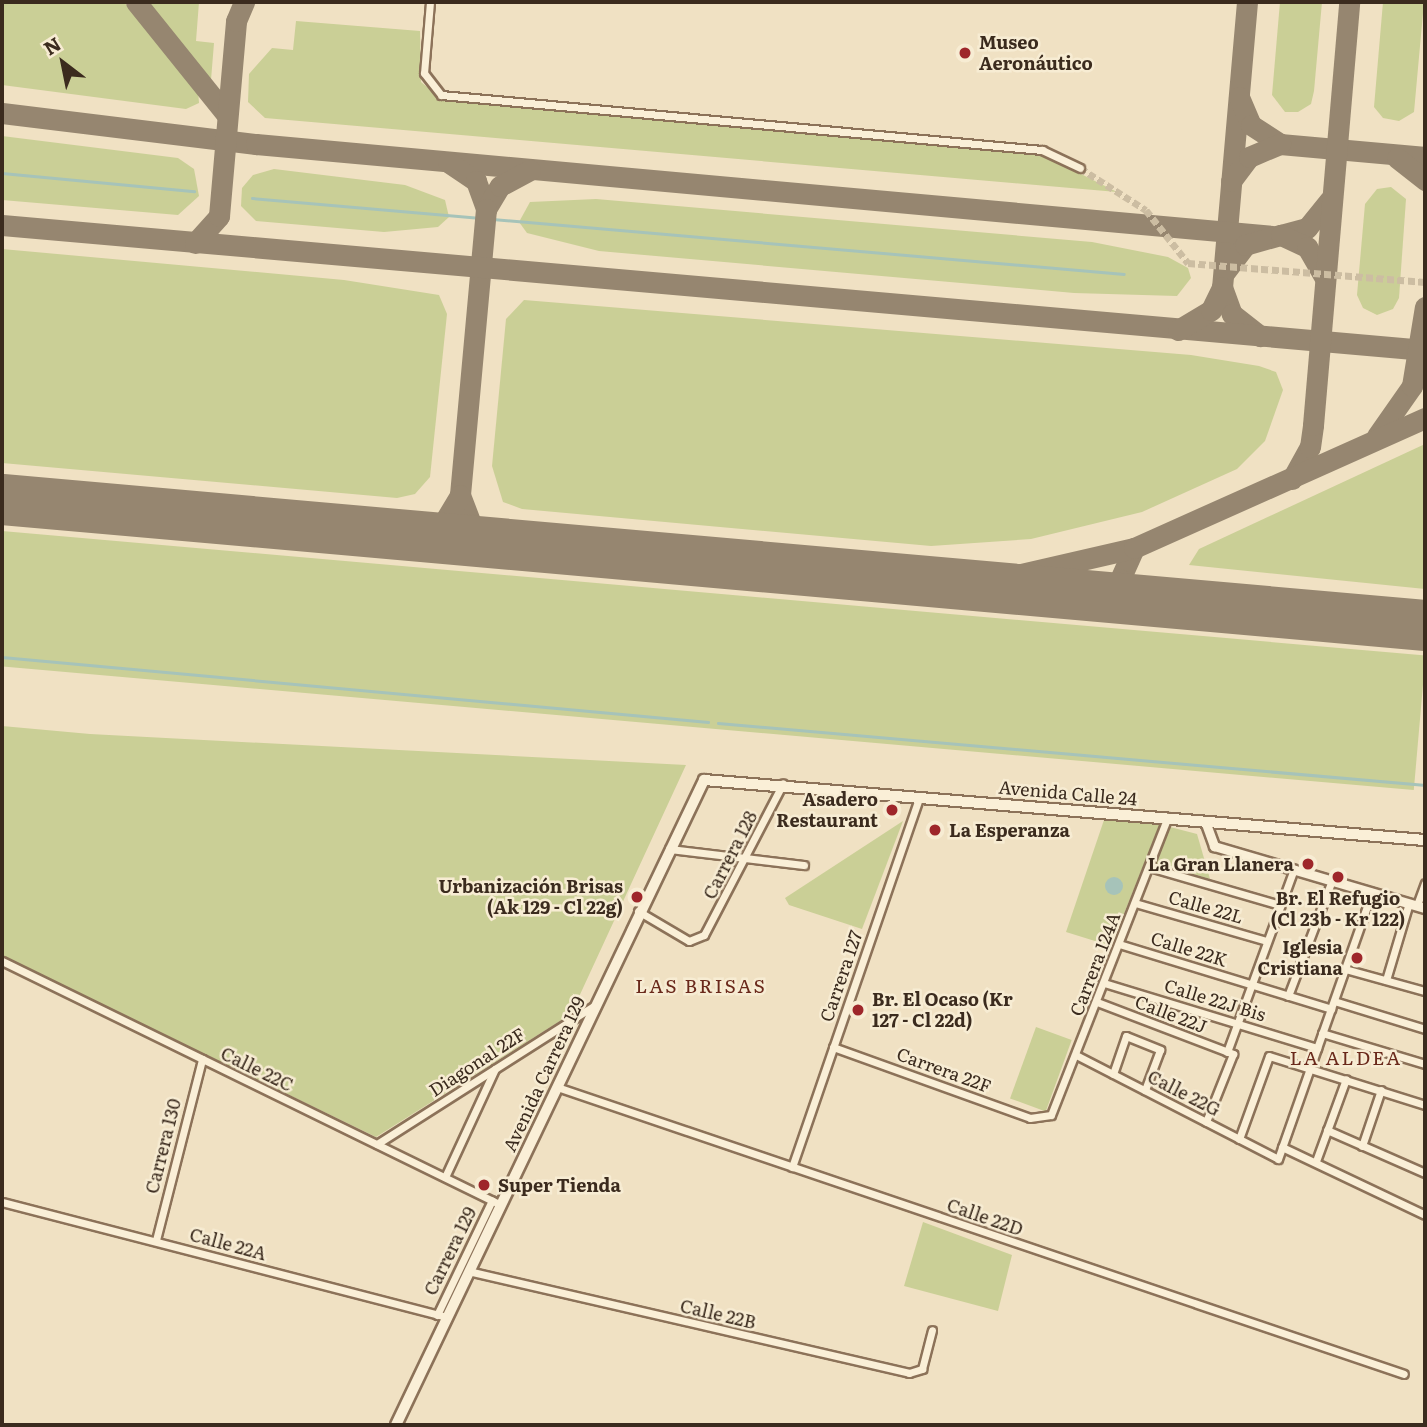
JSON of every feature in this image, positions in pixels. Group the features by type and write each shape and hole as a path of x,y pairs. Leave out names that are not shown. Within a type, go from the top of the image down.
{"main road":[{"name":"Avenida Calle 24","path":"708,778 1425,840"},
{"name":"Avenida Carrera 129","path":"396,1425 442,1316 468,1271 496,1202 557,1087 693,792 708,778"}],"street":[{"path":"430,2 424,73 441,95 1042,149 1080,168"},
{"name":"Carrera 128","path":"638,911 689,941 699,938 748,859 783,783"},
{"name":"Carrera 127","path":"792,1167 920,795"},
{"name":"Carrera 124A","path":"1045,1118 1055,1111 1168,817"},
{"path":"1205,821 1214,846 1417,905"},
{"path":"667,849 804,865"},
{"path":"1149,867 1280,905"},
{"path":"1206,1122 1237,1024 1294,869"},
{"path":"1288,996 1332,880"},
{"path":"1386,980 1425,883"},
{"path":"1372,892 1282,1147 1425,1215"},
{"name":"Calle 22L","path":"1135,903 1268,941"},
{"name":"Calle 22K","path":"1119,944 1288,996 1425,1029"},
{"name":"Calle 22C","path":"2,962 496,1202"},
{"path":"1345,969 1425,989"},
{"name":"Calle 22J Bis","path":"1104,983 1317,1048"},
{"name":"Calle 22J","path":"1097,1002 1230,1053"},
{"name":"Diagonal 22F","path":"377,1144 594,1006"},
{"path":"1322,1033 1425,1064"},
{"path":"1113,1074 1126,1036 1160,1050 1145,1090"},
{"name":"Carrera 22F","path":"834,1047 1030,1118 1045,1118"},
{"name":"Calle 22G","path":"1076,1055 1278,1159 1282,1147"},
{"path":"1240,1139 1269,1056 1425,1104"},
{"name":"Carrera 130","path":"156,1240 202,1059"},
{"path":"445,1177 495,1069"},
{"path":"1316,1161 1346,1079"},
{"name":"Calle 22D","path":"557,1087 1404,1374"},
{"path":"1362,1146 1381,1090"},
{"path":"1327,1130 1423,1173 1425,1163"},
{"name":"Calle 22A","path":"2,1202 442,1316"},
{"name":"Carrera 129","path":"442,1316 496,1202"},
{"name":"Calle 22B","path":"468,1271 909,1373 922,1369 932,1330"}],"green space":[{"path":"2,2 124,2 198,90 199,103 186,109 2,85"},
{"path":"144,2 199,2 196,41 214,43 211,80"},
{"path":"1280,2 1322,2 1314,91 1311,104 1298,112 1285,112 1272,95"},
{"path":"1383,2 1424,2 1414,112 1399,121 1383,118 1374,107"},
{"path":"296,21 420,31 421,82 444,101 1045,156 1117,192 265,118 248,102 249,74 272,48 293,50"},
{"path":"2,136 178,158 194,169 199,196 178,215 2,200"},
{"path":"274,169 405,185 445,200 449,217 438,227 384,232 256,221 241,206 242,188 253,175"},
{"path":"1391,187 1406,199 1399,298 1393,309 1377,315 1363,308 1357,295 1365,204 1377,189"},
{"path":"596,199 1092,242 1168,257 1188,268 1191,278 1177,296 1074,293 599,251 527,233 519,222 530,202"},
{"path":"2,249 344,280 439,295 447,314 430,477 415,494 397,498 2,463"},
{"path":"524,300 1191,355 1259,366 1276,372 1283,390 1265,441 1237,469 1142,512 1031,539 931,546 522,509 503,502 492,466 506,319"},
{"path":"1425,444 1425,589 1189,565 1199,549"},
{"path":"2,531 1425,655 1414,790 2,667"},
{"path":"2,726 90,734 686,765 571,1014 376,1137 2,956"},
{"path":"1105,817 1160,824 1111,946 1066,932"},
{"path":"903,821 862,929 789,905 785,898"},
{"path":"1170,827 1197,834 1210,879 1156,864"},
{"path":"1036,1027 1072,1040 1046,1111 1010,1098"},
{"path":"923,1222 1012,1255 998,1311 904,1286"}],"water":[{"path":"1114,877 1120,880 1123,886 1120,892 1114,895 1108,892 1105,886 1108,880"}],"waterway":[{"path":"2,173 194,191"},
{"path":"252,198 1124,274"},
{"path":"2,657 708,722"},
{"path":"718,723 1425,785"}],"taxiway":[{"path":"136,2 227,115"},
{"path":"195,243 219,216 236,21 244,2"},
{"path":"1247,2 1222,287 1232,314 1260,336"},
{"path":"1292,479 1310,447 1313,425 1349,2"},
{"path":"1239,97 1251,125 1280,144 1425,157"},
{"path":"2,113 256,144 1272,236"},
{"path":"1231,181 1249,157 1280,144"},
{"path":"1397,158 1425,180"},
{"path":"448,162 476,181 486,209 500,186 530,170"},
{"path":"1281,235 1307,228 1330,200"},
{"path":"486,209 460,495 471,524 501,543"},
{"path":"2,225 1425,350"},
{"path":"1225,272 1245,245 1281,235 1307,247 1324,277"},
{"path":"1178,330 1211,310 1222,287"},
{"path":"1377,436 1412,386 1425,307"},
{"path":"932,581 1021,574 1134,548 1425,418"},
{"path":"411,535 444,522 460,495"},
{"path":"1134,548 1120,579 1154,601"}],"runway":[{"path":"2,499 1425,625"}],"tunnel":[{"path":"1080,168 1146,210 1188,263 1425,282"}],"place":[{"name":"Museo Aeronáutico","path":"965,53"},
{"name":"Asadero Restaurant","path":"892,810"},
{"name":"La Esperanza","path":"935,830"},
{"name":"La Gran Llanera","path":"1308,864"},
{"name":"Br. El Refugio (Cl 23b - Kr 122)","path":"1338,877"},
{"name":"Urbanización Brisas (Ak 129 - Cl 22g)","path":"637,897"},
{"name":"Iglesia Cristiana","path":"1357,958"},
{"name":"Br. El Ocaso (Kr 127 - Cl 22d)","path":"858,1010"},
{"name":"Super Tienda","path":"484,1185"}],"district":[{"name":"LAS BRISAS","path":"701,986"},
{"name":"LA ALDEA","path":"1346,1058"}]}
